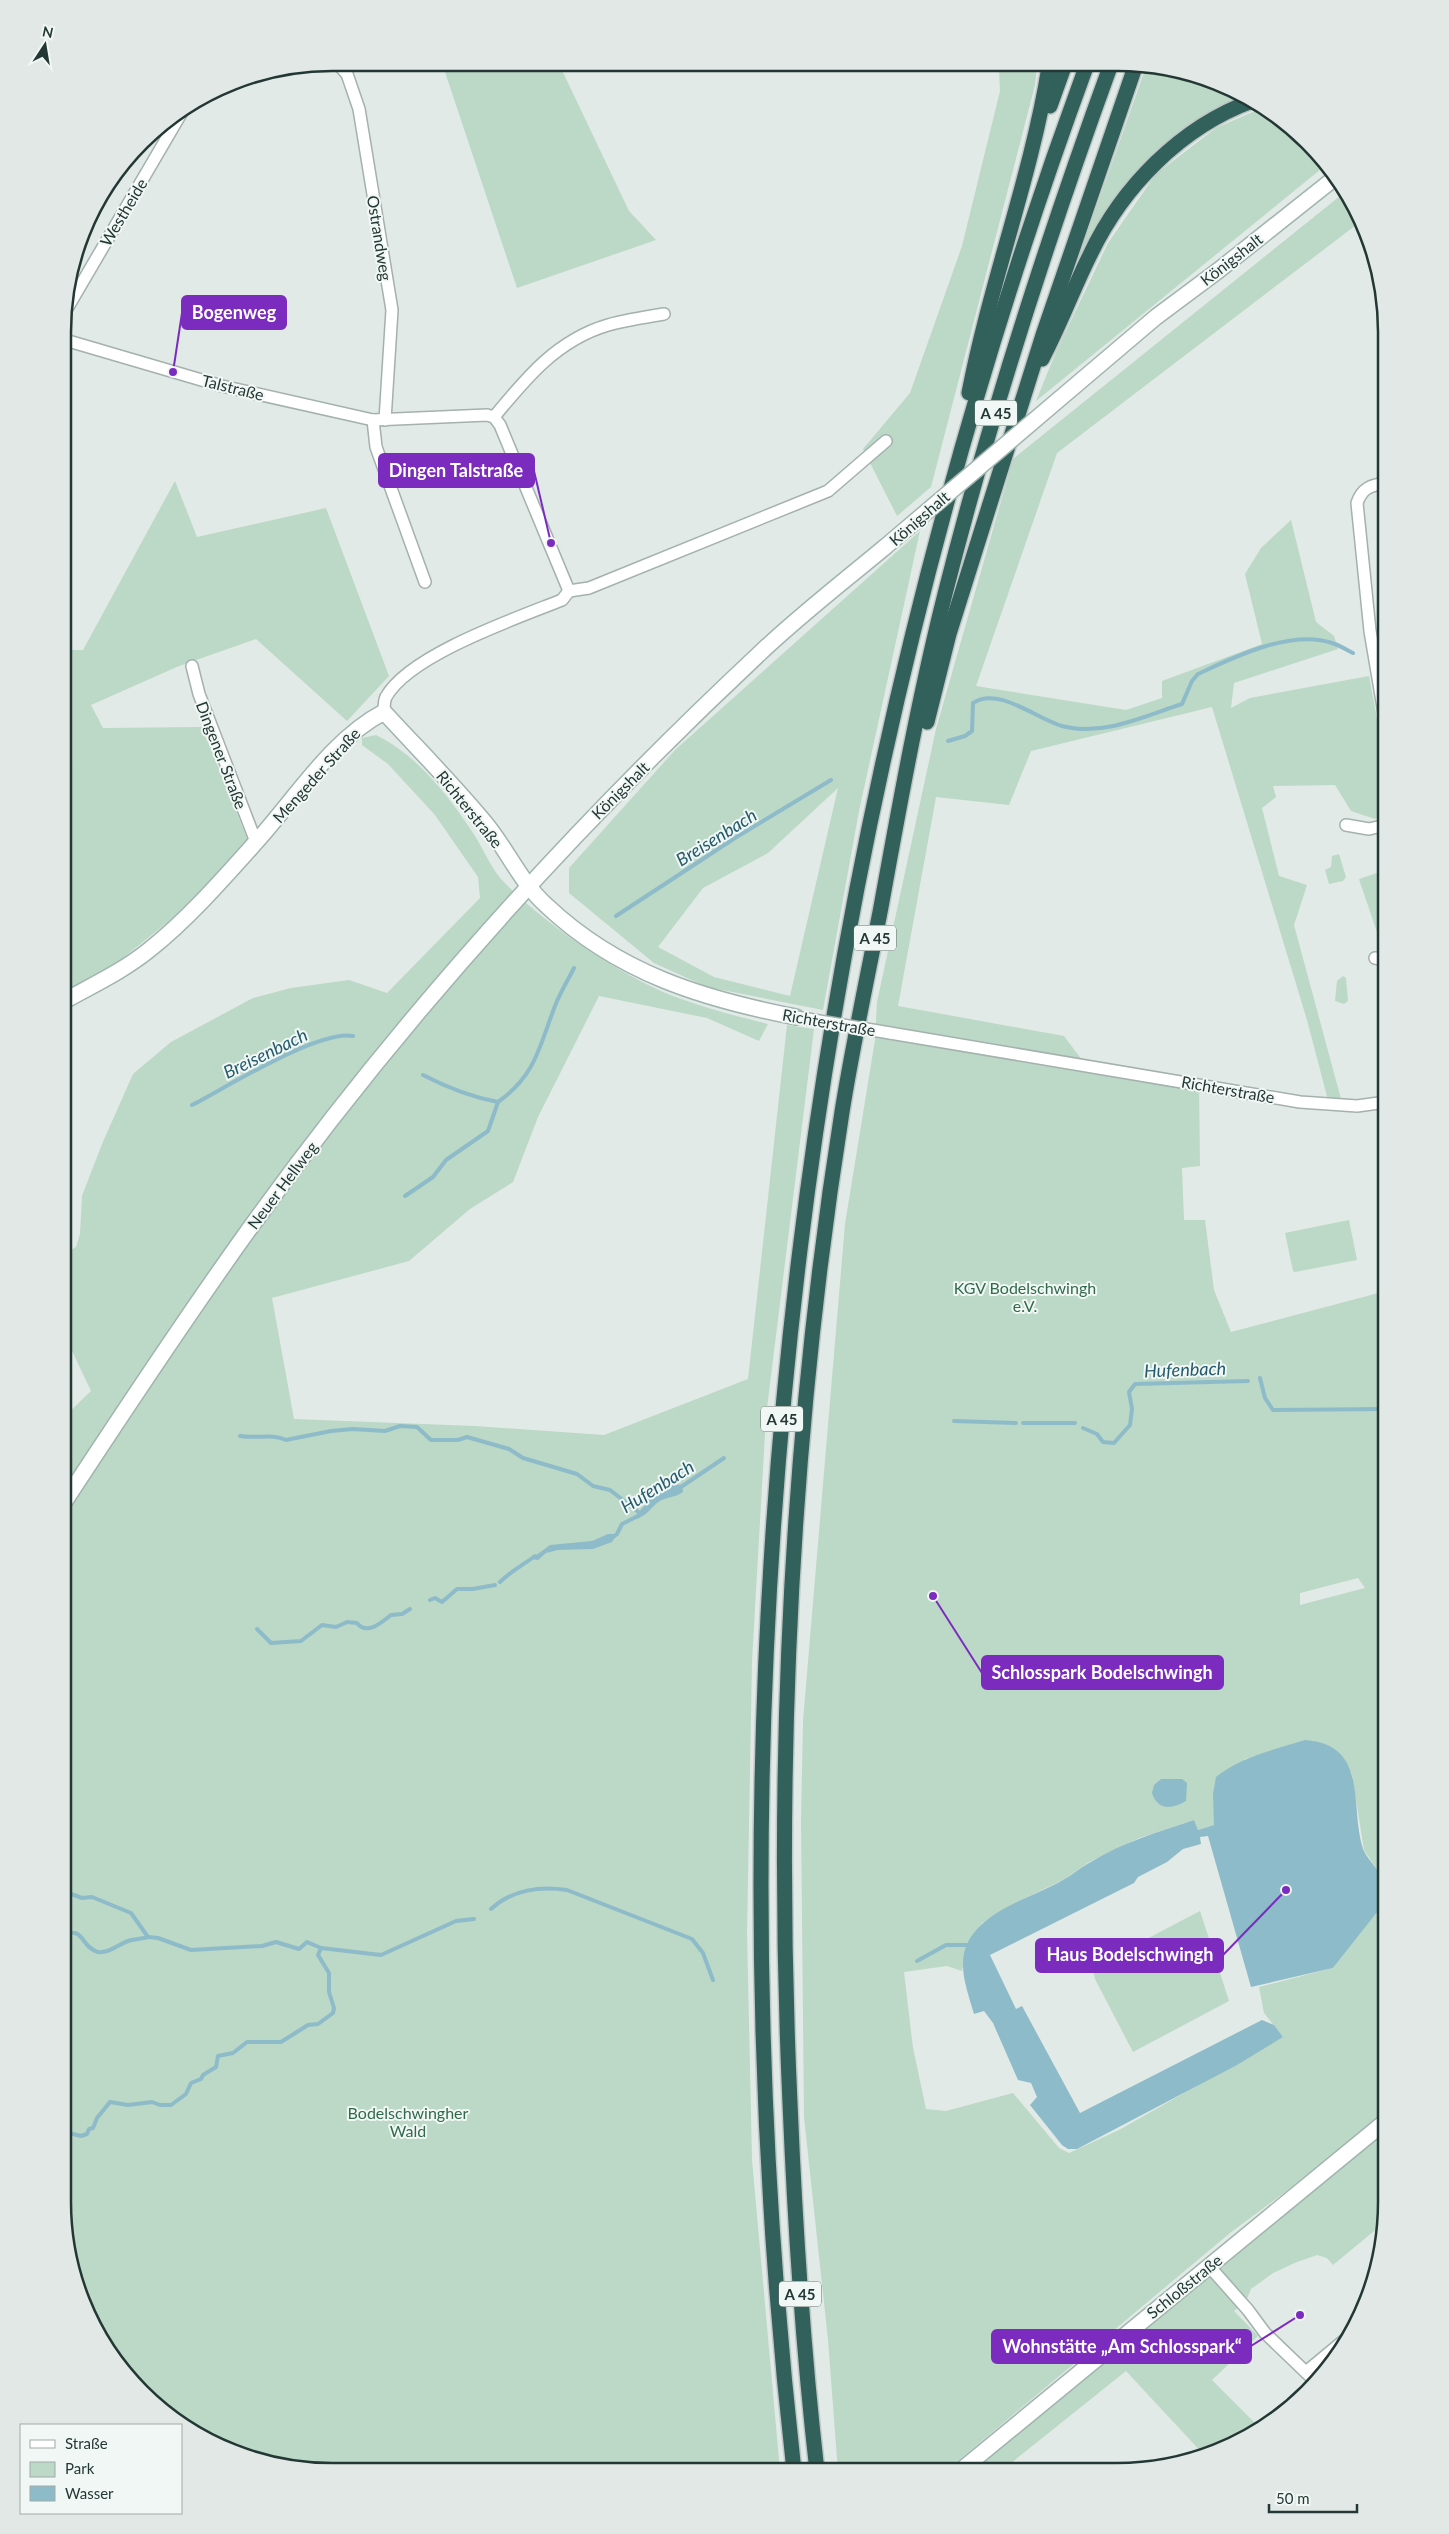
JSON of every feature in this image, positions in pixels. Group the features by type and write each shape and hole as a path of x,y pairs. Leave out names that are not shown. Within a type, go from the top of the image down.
{"highway":[{"path":"952,478 978,345 1021,190 1048,71"},
{"path":"1021,190 1063,71"},
{"name":"A 45","path":"793,2463 781,2338 766,2118 761,1900 764,1697 778,1463 796,1278 814,1143 850,919 883,761 952,478 1025,240 1085,71"},
{"name":"A 45","path":"816,2463 802,2317 790,2117 783,1829 791,1612 800,1475 818,1286 842,1110 907,766 944,599 1000,398 1053,230 1109,71"},
{"path":"907,766 923,737 949,634 1024,394 1069,255 1133,72"},
{"path":"1024,394 1053,338 1090,253 1106,227 1147,170 1180,141 1212,120 1244,105"}],"main road":[{"name":"Königshalt","path":"527,886 629,780 761,652 1156,316 1219,270 1330,182"},
{"name":"Richterstraße","path":"384,712 488,826 527,886 565,922 616,957 646,974 682,989 732,1005 796,1017"},
{"name":"Mengeder Straße","path":"71,997 110,976 148,951 180,923 256,842 338,747 365,722 384,712"},
{"name":"Neuer Hellweg","path":"71,1492 246,1234 377,1064 527,886"},
{"name":"Schloßstraße","path":"970,2463 1378,2128"}],"street":[{"name":"Ostrandweg","path":"344,71 359,109 392,310 385,420"},
{"name":"Westheide","path":"74,294 175,123"},
{"path":"569,592 529,492 500,425 494,417 530,374 555,351 606,326 664,314"},
{"name":"Talstraße","path":"71,342 222,386 373,420 487,415 494,417"},
{"path":"373,420 376,448 425,582"},
{"path":"384,712 386,698 397,683 444,650 562,600 569,592 588,588 828,490 886,441"},
{"path":"1378,485 1365,489 1357,503 1370,628 1378,676"},
{"name":"Dingener Straße","path":"192,666 199,694 256,842"},
{"path":"1346,826 1369,829 1378,827"},
{"name":"Richterstraße","path":"796,1017 1300,1102 1357,1106 1378,1103"},
{"path":"1209,2266 1248,2310 1265,2333 1310,2376"},
{"path":"1306,2372 1332,2350"}],"green space":[{"path":"445,71 562,71 629,211 656,240 517,288"},
{"path":"999,71 1037,71 1035,85 931,487 897,516 863,449 910,393 962,246 1000,91"},
{"path":"1144,73 1184,80 1236,100 1225,105 1158,150 1117,199 1065,296"},
{"path":"1255,111 1289,136 1321,169 1036,401 1056,352 1108,243 1156,174 1216,128"},
{"name":"KGV Bodelschwingh e.V.","path":"1340,196 1355,226 1057,453 976,686 1126,710 1162,698 1162,681 1262,644 1245,574 1261,548 1291,520 1316,622 1334,636 1338,649 1234,683 1231,708 1250,698 1369,676 1378,724 1378,817 1375,819 1351,811 1335,785 1273,786 1276,797 1262,808 1279,876 1307,885 1294,925 1341,1099 1329,1104 1307,1020 1212,707 1031,751 1009,805 936,797 898,1006 1064,1036 1085,1064 1199,1084 1200,1166 1182,1168 1184,1220 1205,1220 1214,1290 1231,1332 1378,1293 1378,1871 1364,1850 1352,1774 1345,1760 1275,1750 1245,1759 1214,1825 1198,1830 1194,1820 1139,1838 1089,1862 1063,1880 1023,1899 982,1923 967,1945 962,1971 947,1966 904,1972 913,2048 926,2109 946,2111 1013,2093 1059,2148 1069,2153 1119,2130 1283,2037 1264,2013 1259,1987 1333,1968 1378,1911 1378,2123 1230,2233 954,2463 837,2463 828,2340 804,2117 801,1820 803,1721 845,1224 875,1040 877,1002 936,729 1013,459","holes":["1358,1578 1365,1588 1300,1605 1300,1593"]},
{"path":"175,481 197,537 326,508 389,676 347,721 256,639 179,666 91,705 103,728 202,727 249,843 174,917 119,961 124,971 71,1002 71,650 83,650"},
{"path":"920,531 859,811 823,1010 707,987 654,963 569,893 569,868 675,750","holes":["838,788 790,996 714,977 658,947 703,888 768,853"]},
{"name":"Bodelschwingher Wald","path":"376,735 391,743 431,777 477,839 501,879 558,929 605,961 652,987 696,1004 768,1024 759,1041 707,1018 599,996 538,1117 513,1182 470,1209 409,1261 272,1298 294,1419 474,1426 604,1435 748,1379 787,1025 814,1029 766,1416 752,1661 747,1933 752,2160 779,2463 333,2463 298,2461 265,2454 217,2436 187,2419 160,2398 136,2374 115,2347 98,2317 80,2269 73,2236 71,2201 71,1410 91,1391 71,1349 71,1250 76,1247 80,1234 82,1196 102,1144 133,1074 171,1042 253,998 291,988 349,980 387,993 480,898 478,877 435,815 388,764 362,745 362,738"},
{"path":"1339,854 1346,877 1343,881 1329,884 1325,870 1331,867 1332,856"},
{"path":"1378,873 1378,935 1359,879"},
{"path":"1343,976 1346,978 1348,1001 1344,1004 1335,1001 1337,981"},
{"path":"1349,1220 1357,1260 1293,1271 1285,1233"},
{"path":"1200,1911 1229,2001 1133,2052 1095,1979 1093,1970 1095,1966"},
{"path":"1378,2131 1376,2229 1333,2265 1327,2258 1317,2255 1273,2273 1251,2289 1246,2301 1234,2311 1258,2336 1212,2380 1255,2423 1232,2436 1199,2449 1126,2371 1011,2463 979,2463"}],"water":[{"path":"673,1484 682,1485 683,1492 660,1501 636,1519 636,1515 646,1504 640,1494 652,1493"},
{"path":"608,1534 617,1534 612,1542 593,1549 558,1550 546,1553 538,1560 531,1559 550,1545 592,1541"},
{"path":"1305,1740 1326,1744 1340,1753 1348,1765 1353,1780 1359,1832 1363,1849 1378,1871 1378,1911 1333,1968 1251,1987 1208,1836 1200,1837 1201,1844 1183,1849 1167,1862 1138,1877 1134,1883 990,1955 1016,2009 1022,2006 1080,2113 1262,2020 1274,2025 1283,2037 1237,2065 1077,2149 1068,2149 1062,2145 1030,2105 1037,2097 1031,2083 1018,2080 993,2023 984,2011 974,2014 963,1970 964,1953 967,1944 975,1932 997,1913 1063,1880 1101,1856 1140,1838 1194,1820 1198,1830 1214,1825 1213,1794 1216,1777 1247,1759"},
{"path":"1161,1779 1182,1779 1187,1783 1186,1801 1171,1807 1162,1806 1158,1803 1152,1793 1154,1785"}],"waterway":[{"name":"Breisenbach","path":"948,741 965,736 972,731 973,703 983,699 994,698 1006,701 1062,726 1092,729 1123,724 1182,704 1192,681 1198,674 1263,647 1281,642 1316,640 1335,644 1353,653"},
{"name":"Breisenbach","path":"616,916 735,838 831,780"},
{"name":"Breisenbach","path":"423,1075 460,1092 498,1102 511,1092 529,1071 557,1001 574,968"},
{"name":"Breisenbach","path":"192,1105 296,1050 337,1037 353,1036"},
{"path":"405,1196 433,1177 446,1160 488,1131 498,1102"},
{"name":"Hufenbach","path":"1260,1378 1265,1398 1273,1410 1378,1409"},
{"name":"Hufenbach","path":"1083,1428 1097,1434 1103,1442 1114,1443 1130,1425 1132,1409 1129,1392 1135,1384 1248,1381"},
{"name":"Hufenbach","path":"954,1421 1016,1423"},
{"name":"Hufenbach","path":"1023,1423 1075,1423"},
{"path":"240,1436 270,1436 286,1440 331,1431 353,1429 385,1431 400,1426 417,1427 431,1440 458,1440 467,1437 509,1449 523,1458 577,1474 593,1486 610,1490 641,1514"},
{"name":"Hufenbach","path":"678,1489 724,1458"},
{"name":"Hufenbach","path":"613,1537 617,1534 622,1524 638,1516"},
{"name":"Hufenbach","path":"500,1582 535,1556"},
{"name":"Hufenbach","path":"430,1600 435,1598 442,1602 457,1589 473,1589 495,1585"},
{"name":"Hufenbach","path":"257,1629 271,1643 301,1641 322,1625 336,1627 347,1622 357,1623 361,1627 370,1628 391,1615 402,1614 410,1609"},
{"path":"491,1909 508,1897 527,1891 537,1889 567,1890 692,1939 703,1953 713,1980"},
{"path":"71,1894 82,1898 92,1897 131,1913 148,1937 158,1938 191,1950 262,1946 276,1942 299,1949 307,1942 321,1948 381,1955 456,1921 474,1919"},
{"path":"71,1933 79,1935 88,1946 98,1952 110,1950 128,1941 148,1937"},
{"path":"917,1961 946,1945 967,1945"},
{"path":"71,2134 81,2136 87,2134 110,2102 128,2105 152,2102 160,2105 171,2105 186,2094 191,2083 201,2079 203,2075 216,2067 218,2056 233,2053 247,2042 281,2042 308,2025 318,2024 333,2013 334,2008 329,1992 329,1973 318,1955 321,1948"}],"place":[{"name":"Bogenweg","path":"173,372"},
{"name":"Dingen Talstraße","path":"551,543"},
{"name":"Schlosspark Bodelschwingh","path":"933,1596"},
{"name":"Haus Bodelschwingh","path":"1286,1890"},
{"name":"Wohnstätte „Am Schlosspark“","path":"1300,2315"}]}
